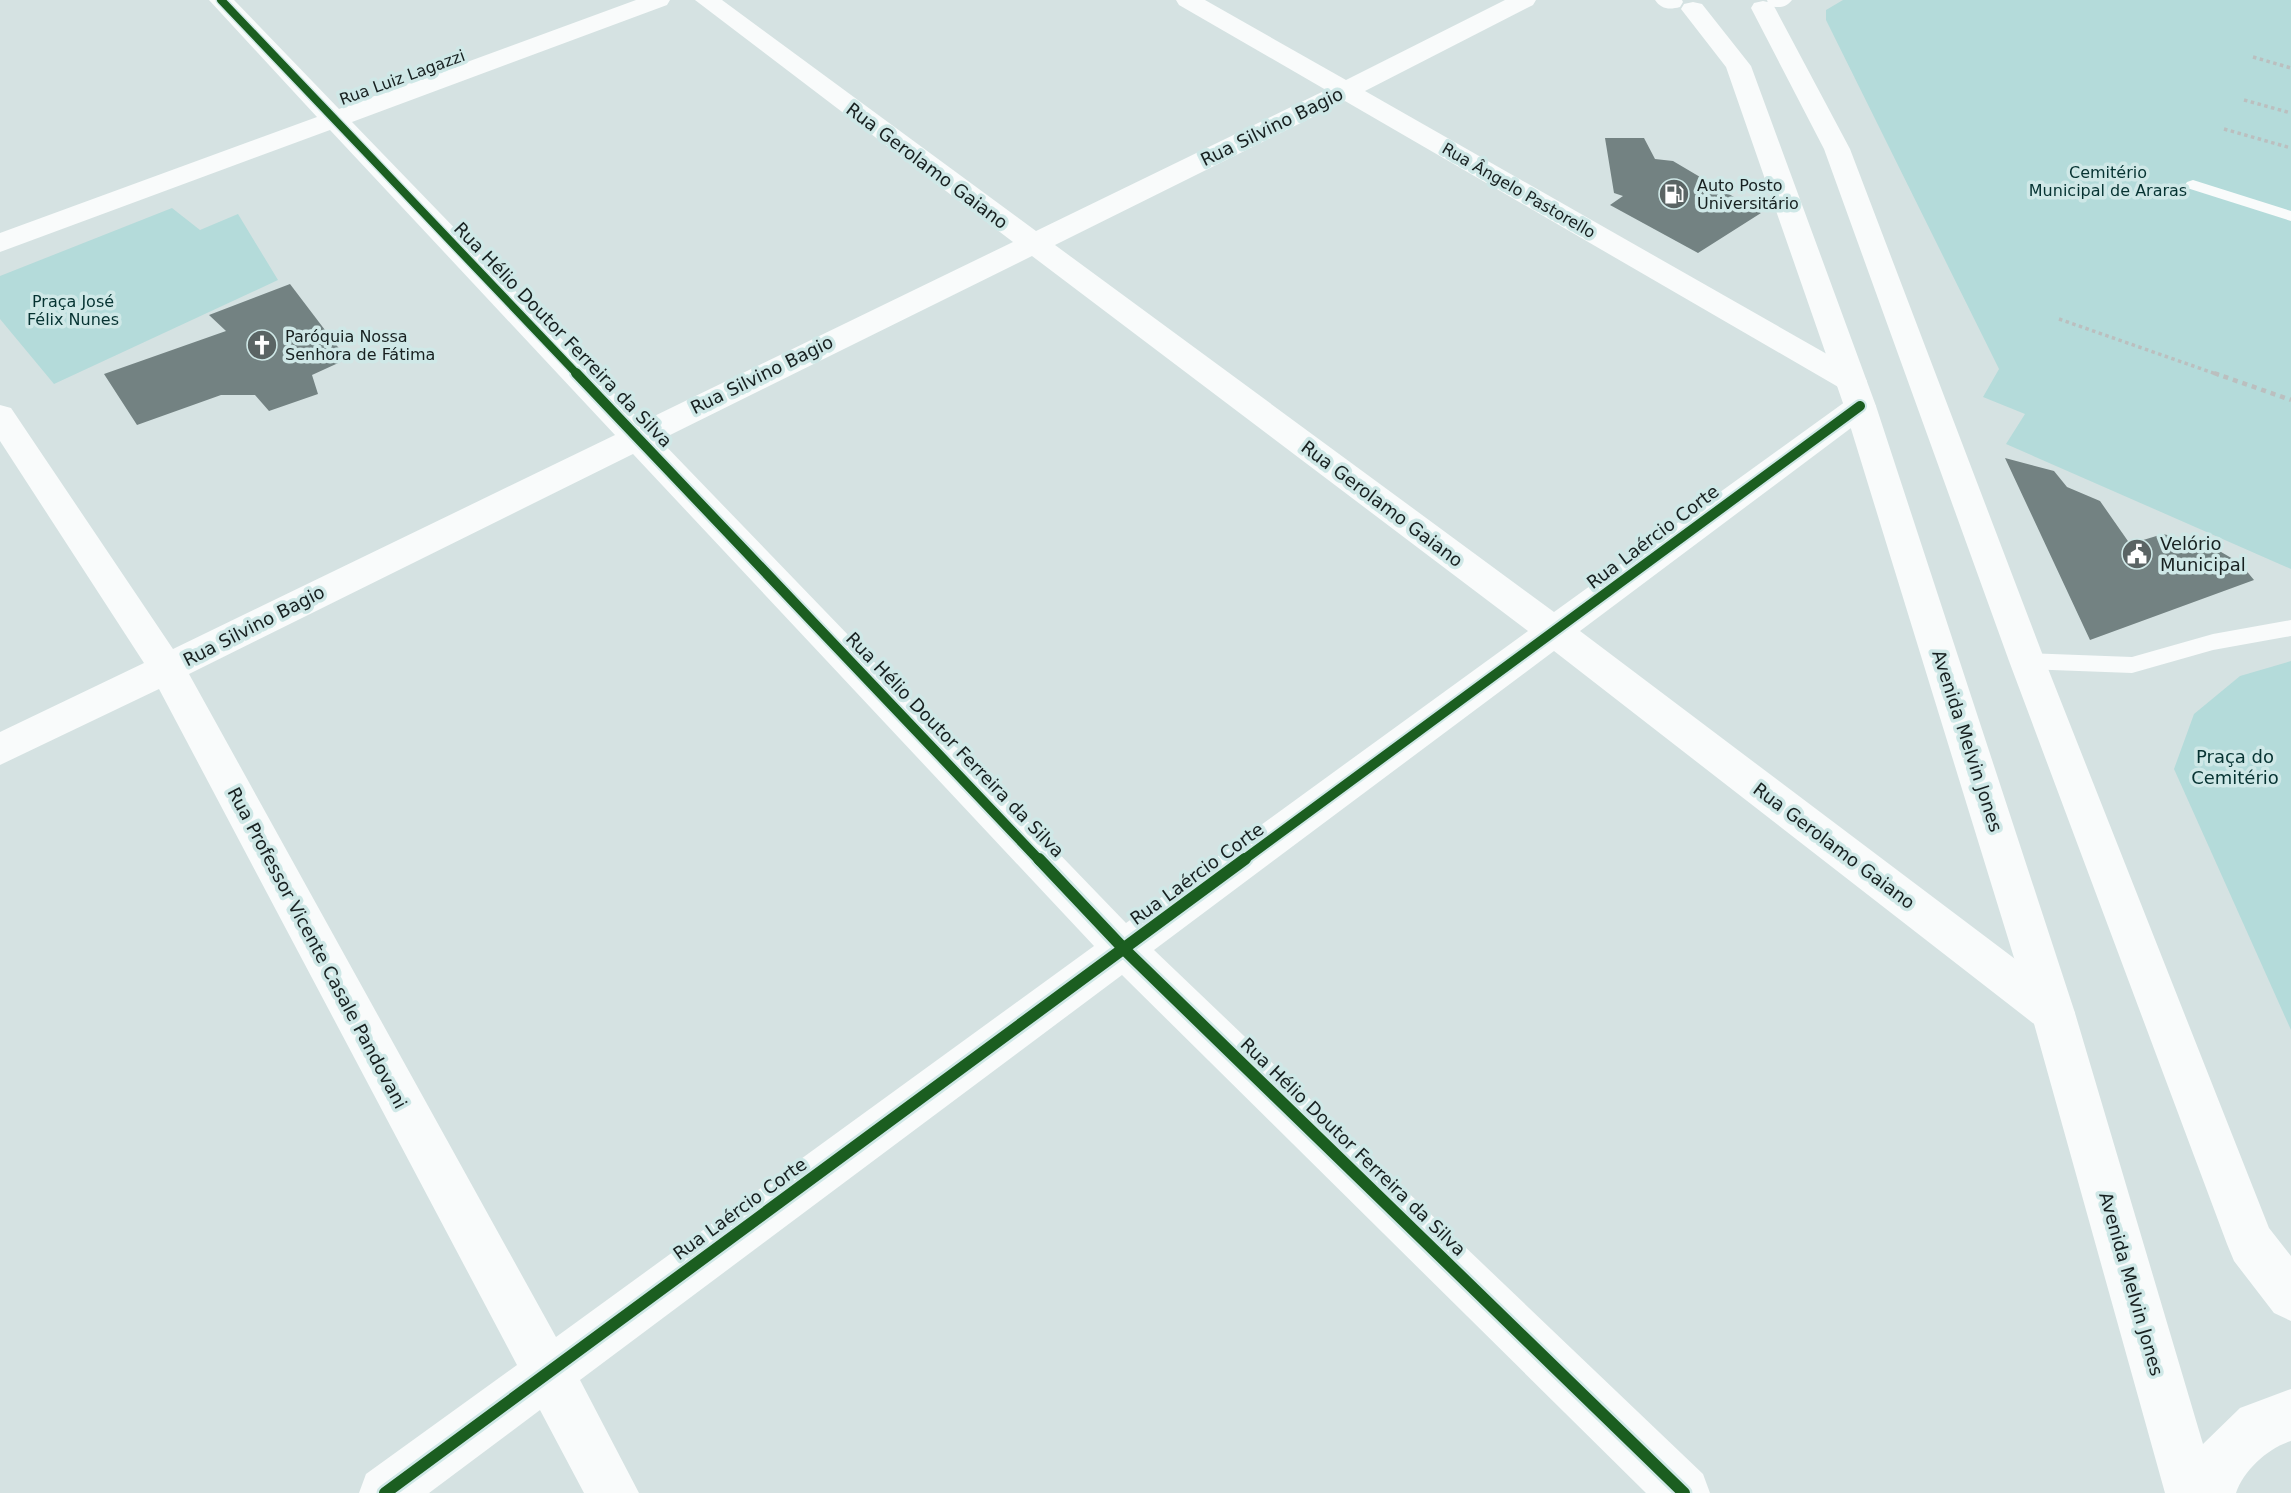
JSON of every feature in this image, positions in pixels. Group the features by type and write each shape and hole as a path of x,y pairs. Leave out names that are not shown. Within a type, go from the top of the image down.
{"street":[{"name":"Rua Hélio Doutor Ferreira da Silva","path":"221,0 1124,949 1684,1493"},
{"name":"Rua Luiz Lagazzi","path":"0,243 658,0"},
{"name":"Rua Gerolamo Gaiano","path":"707,0 1555,632 2053,1013"},
{"name":"Rua Ângelo Pastorello","path":"1188,0 1856,393"},
{"name":"Rua Silvino Bagio","path":"0,750 168,670 636,436 1345,91 1524,0"},
{"path":"1675,3 1762,6 1837,149 2027,661 2251,1244 2291,1296"},
{"name":"Avenida Melvin Jones","path":"1675,3 1738,66 1856,393 2053,1013 2191,1493"},
{"name":"Rua Laércio Corte","path":"385,1493 1555,632 1856,393"},
{"name":"Rua Professor Vicente Casale Pandovani","path":"0,416 168,670 613,1493"},
{"path":"2210,1493 2219,1465 2258,1426 2291,1415"}],"lane":[{"path":"2193,185 2291,216"},
{"path":"2027,661 2132,665 2213,642 2291,628"}],"path":[{"path":"2252,57 2291,68"},
{"path":"2244,100 2291,114"},
{"path":"2224,128 2291,148"},
{"path":"2059,319 2291,400"}],"green space":[{"name":"Cemitério Municipal de Araras","path":"1843,0 2291,0 2291,569 2006,444 2025,414 1983,397 1999,369 1826,20 1826,10"},
{"name":"Praça José Félix Nunes","path":"172,208 200,230 238,214 278,280 54,384 0,319 0,276"},
{"name":"Praça do Cemitério","path":"2291,661 2291,1030 2174,769 2194,714 2240,676"}],"building":[{"name":"Auto Posto Universitário","path":"1605,138 1644,138 1655,159 1673,161 1761,213 1698,253 1610,205 1623,196 1614,193"},
{"name":"Paróquia Nossa Senhora de Fátima","path":"290,284 347,359 312,375 318,394 269,411 255,395 221,395 137,425 104,374 226,331 209,315"},
{"name":"Velório Municipal","path":"2005,458 2054,471 2067,487 2100,501 2130,544 2163,534 2209,545 2240,563 2254,580 2090,640"}],"cycle path":[{"path":"221,0 1124,949 1684,1493"},
{"path":"385,1493 1860,406"}],"place":[{"name":"Auto Posto Universitário","path":"1674,194"},
{"name":"Paróquia Nossa Senhora de Fátima","path":"262,345"},
{"name":"Velório Municipal","path":"2137,554"}]}
